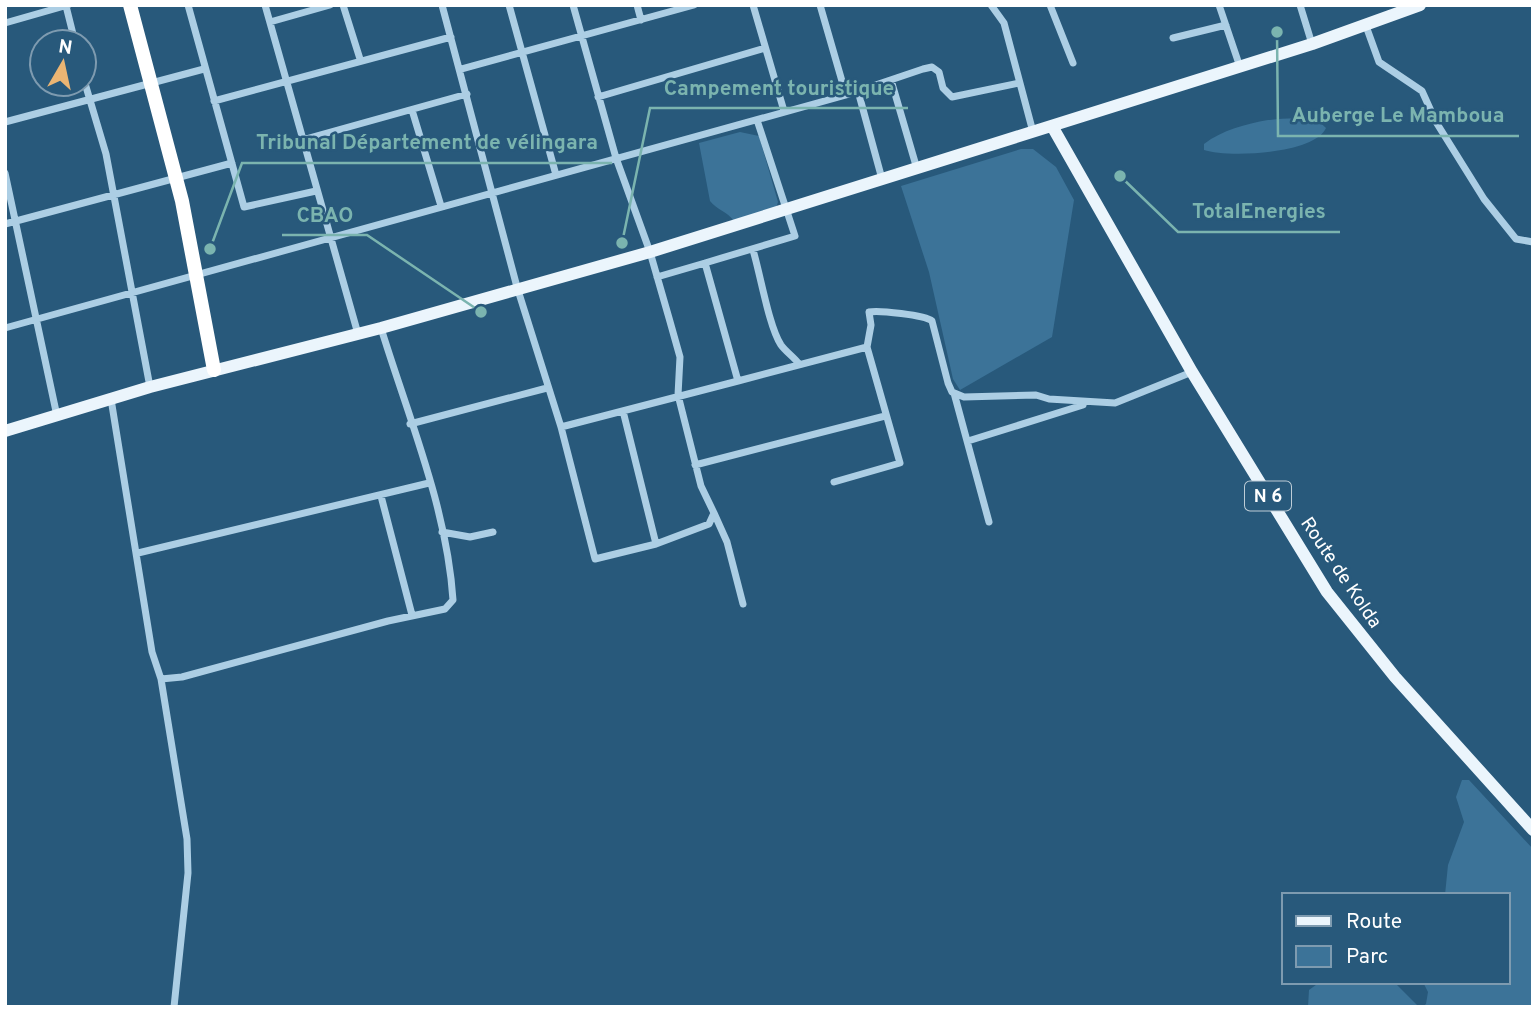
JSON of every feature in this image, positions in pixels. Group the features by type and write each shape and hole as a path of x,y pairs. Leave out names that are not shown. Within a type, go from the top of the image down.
{"highway":[{"path":"130,5 175,179 214,370"}],"main road":[{"path":"5,431 150,387 381,328 650,251 1312,44 1420,5"},
{"name":"Route de Kolda","path":"1052,127 1192,372 1327,592 1373,651 1533,830"}],"street":[{"path":"188,5 242,203 248,208 316,191"},
{"path":"265,5 358,334"},
{"path":"270,22 330,5"},
{"path":"343,5 360,59"},
{"path":"442,5 517,287 561,427 595,559 656,544 709,524 715,513"},
{"path":"509,5 556,175"},
{"path":"573,5 616,158 650,251 680,357 678,395 695,465 727,542 743,604"},
{"path":"637,5 641,20"},
{"path":"753,5 785,111"},
{"path":"820,5 846,95"},
{"path":"991,5 1004,23 1033,133"},
{"path":"1050,5 1073,63"},
{"path":"1219,5 1240,67"},
{"path":"1300,5 1312,44"},
{"path":"5,23 67,6 72,28"},
{"path":"461,69 689,6"},
{"path":"1173,38 1226,25"},
{"path":"1367,26 1379,62 1422,91 1436,122 1484,199 1517,239 1533,242"},
{"path":"214,101 360,59 451,37"},
{"path":"598,97 765,48"},
{"path":"5,328 133,295 329,237 846,95 932,67 939,72 947,94 960,98 1019,83"},
{"path":"5,122 204,69"},
{"path":"891,80 917,169"},
{"path":"858,91 882,179"},
{"path":"302,140 467,94"},
{"path":"89,100 106,154 150,387"},
{"path":"412,110 441,206"},
{"path":"657,277 795,236 757,120"},
{"path":"5,225 232,163"},
{"path":"5,173 18,221 57,416"},
{"path":"753,250 775,331 782,347 790,352 799,364"},
{"path":"705,263 738,381"},
{"path":"834,482 900,463 867,347 871,325 869,312 878,310 904,316 927,317 932,321 948,383 954,393 989,522"},
{"path":"161,679 183,677 412,615 446,609 453,600 451,571 442,532 381,328"},
{"path":"561,427 867,347"},
{"path":"954,393 964,397 1036,395 1049,399 1115,403 1192,372"},
{"path":"410,424 547,388"},
{"path":"111,399 152,652 161,679 187,839 188,873 174,1007"},
{"path":"968,441 1090,403"},
{"path":"623,411 656,544"},
{"path":"695,465 885,416"},
{"path":"138,553 429,483"},
{"path":"381,496 412,615"},
{"path":"442,532 470,537 493,532"}],"green space":[{"path":"1307,119 1326,128 1319,137 1306,144 1270,152 1232,154 1204,150 1204,144 1226,131 1268,120"},
{"path":"740,132 759,136 778,202 776,208 734,221 710,201 699,143"},
{"path":"1021,149 1033,149 1056,167 1074,200 1052,337 960,390 953,379 929,272 901,186"},
{"path":"1462,780 1469,780 1533,849 1533,1007 1422,1007 1426,1004 1428,992 1424,984 1510,984 1510,893 1445,893 1448,865 1464,822 1456,797"},
{"path":"1317,984 1396,984 1419,1007 1308,1007 1309,990"}],"place":[{"name":"Auberge Le Mamboua","path":"1277,32"},
{"name":"TotalEnergies","path":"1120,176"},
{"name":"Campement touristique","path":"622,243"},
{"name":"Tribunal Département de vélingara","path":"210,249"},
{"name":"CBAO","path":"481,312"}]}
